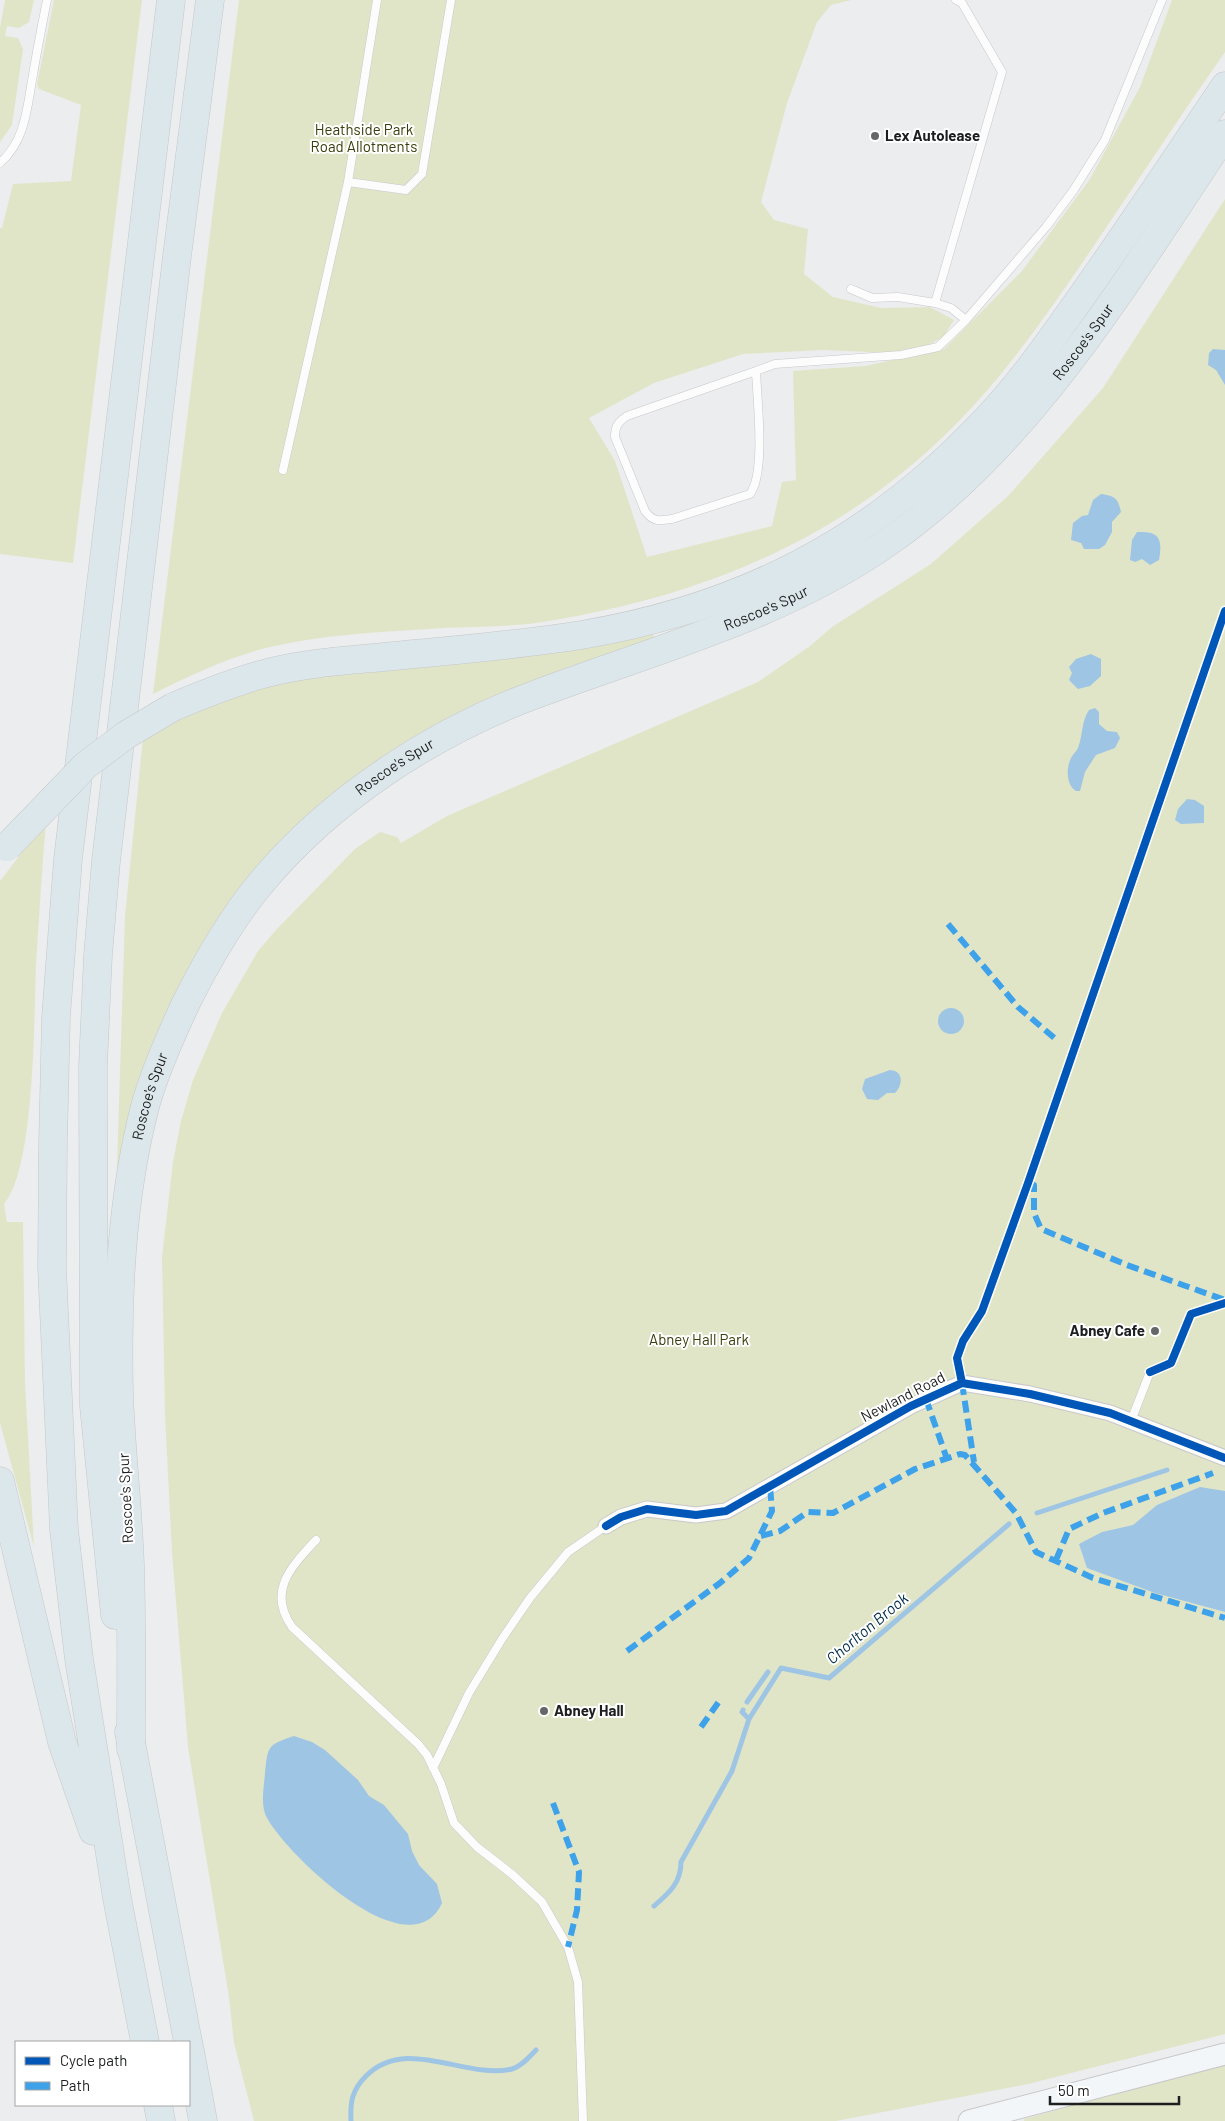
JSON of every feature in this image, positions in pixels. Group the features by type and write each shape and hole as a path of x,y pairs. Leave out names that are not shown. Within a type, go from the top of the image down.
{"highway":[{"path":"145,2041 117,1898 79,1659 64,1530 52,1268 53,1134 56,1017 68,859 171,0"},
{"path":"188,2041 131,1749 110,1575 94,1406 93,1066 98,955 106,861 210,0"},
{"name":"Roscoe's Spur","path":"4,853 86,765 126,735 174,707 220,687 273,672 348,660 532,643 630,626 725,599 806,562 888,509 946,460 1003,400 1109,258 1225,86"},
{"name":"Roscoe's Spur","path":"131,1749 130,1564 120,1393 121,1265 124,1218 139,1132 158,1065 199,977 228,929 259,885 333,811 383,773 431,743 529,696 708,634 777,606 839,575 892,540 928,512 992,452 1044,394 1098,323 1225,134"},
{"path":"0,1481 62,1742 117,1898"},
{"path":"190,2051 203,2121"},
{"path":"158,2106 161,2121"}],"main road":[{"path":"973,2121 1225,2054"}],"street":[{"name":"Newland Road","path":"606,1526 621,1517 647,1509 696,1515 726,1511 911,1406 962,1383 1030,1394 1110,1413 1225,1458"}],"lane":[{"path":"0,163 10,154 20,138 27,115 47,0"},
{"path":"283,470 348,182 377,0"},
{"path":"348,182 406,190 422,174 451,0"},
{"path":"935,303 1002,72 962,3 956,0"},
{"path":"756,370 759,468 755,488 750,494 672,518 659,521 650,518 645,511 615,437 615,428 619,421 627,416 756,370 776,364 901,355 938,347 966,320 1046,227 1105,140 1162,0"},
{"path":"851,289 872,298 898,297 935,303 951,308 966,320"},
{"path":"1131,1421 1150,1372"},
{"path":"433,1768 469,1693 530,1598 568,1552 606,1526"},
{"path":"316,1540 291,1566 285,1581 280,1605 292,1627 418,1744 441,1784 454,1823 478,1847 513,1875 542,1902 568,1947 578,1982 583,2121"}],"green space":[{"path":"5,0 34,0 29,22 19,28 7,26 5,36 18,38 23,49 12,125 0,142 0,28"},
{"path":"54,0 142,0 73,563 0,554 0,228 2,228 13,184 71,181 81,105 39,89 37,84"},
{"name":"Heathside Park Road Allotments","path":"239,0 851,0 831,5 817,22 787,103 761,202 774,220 808,229 804,274 833,297 881,308 930,307 954,320 943,337 928,345 891,353 824,350 743,354 654,383 589,418 615,461 647,557 772,526 782,482 796,480 793,371 865,366 944,349 1022,271 1090,179 1140,87 1172,0 1225,0 1225,52 1057,300 992,385 956,424 912,464 867,500 819,530 769,556 717,578 607,610 534,623 370,633 290,643 255,651 225,661 153,694"},
{"name":"Abney Hall Park","path":"1225,199 1225,2034 1028,2084 836,2121 254,2121 234,2043 229,1997 188,1747 172,1553 165,1415 162,1257 173,1162 181,1121 193,1080 222,1013 258,951 276,930 355,849 380,832 397,837 401,843 447,816 758,682 810,646 832,627 931,564 1008,496 1103,388"},
{"path":"652,631 655,641 495,699 225,914 116,1197 125,916 143,738 181,717 222,700 267,686 325,675"},
{"path":"46,821 36,965 31,1090 22,1159 14,1186 4,1204 7,1222 23,1222 25,1382 34,1547 0,1423 0,881"},
{"path":"1225,2063 1225,2121 1024,2121 1024,2119"}],"water":[{"path":"1213,349 1225,350 1225,385 1216,370 1208,365 1209,353"},
{"path":"1101,494 1115,498 1121,512 1112,522 1112,532 1105,545 1099,549 1084,549 1081,543 1071,540 1073,523 1082,516 1088,515 1093,500"},
{"path":"1137,532 1150,533 1158,537 1160,541 1159,560 1150,565 1142,559 1135,562 1130,560 1132,540"},
{"path":"1091,654 1101,659 1101,676 1090,686 1078,689 1069,680 1072,673 1069,667 1076,659"},
{"path":"1095,708 1099,712 1099,724 1107,731 1117,732 1120,738 1115,748 1096,755 1085,772 1080,791 1076,791 1070,785 1068,767 1071,758 1078,748 1086,715 1089,710"},
{"path":"1187,799 1195,800 1204,806 1204,823 1181,824 1175,820 1178,809"},
{"path":"951,1008 960,1012 964,1021 960,1030 951,1034 942,1030 938,1021 942,1012"},
{"path":"890,1070 895,1071 900,1076 901,1082 898,1090 895,1093 887,1093 878,1100 867,1099 862,1089 865,1079"},
{"path":"1200,1487 1225,1491 1225,1612 1155,1593 1087,1568 1079,1544 1102,1532 1133,1525 1157,1505"},
{"path":"294,1736 312,1742 325,1750 358,1780 369,1796 384,1805 408,1834 412,1851 419,1865 437,1884 442,1903 426,1921 404,1924 378,1917 350,1901 298,1857 279,1835 267,1818 263,1802 267,1757 270,1748 278,1742"}],"waterway":[{"name":"Chorlton Brook","path":"1037,1513 1167,1470"},
{"name":"Chorlton Brook","path":"654,1906 669,1892 676,1882 681,1862 732,1771 749,1719 781,1668 829,1678 1009,1524"},
{"path":"747,1702 768,1672"},
{"path":"743,1710 742,1712 749,1719"},
{"name":"Chorlton Brook","path":"351,2121 351,2108 355,2091 366,2076 382,2064 400,2059 418,2059 494,2071 516,2068 536,2050"}],"marked path":[{"path":"948,924 1018,1007 1058,1041"},
{"path":"1029,1184 1034,1185 1034,1213 1041,1229 1127,1265 1225,1300"},
{"path":"962,1383 974,1462"},
{"path":"926,1399 947,1459"},
{"path":"761,1536 780,1531 808,1512 833,1513 915,1469 960,1454 965,1455 1016,1513 1036,1552 1093,1578 1225,1618"},
{"path":"1056,1560 1069,1529 1103,1513 1213,1473"},
{"path":"627,1651 720,1583 749,1558 772,1511 770,1486"},
{"path":"701,1727 720,1700"},
{"path":"553,1803 579,1872 577,1910 568,1947"}],"cycle path":[{"path":"962,1383 957,1358 963,1341 982,1311 1028,1183 1225,611"},
{"path":"1150,1372 1171,1363 1191,1314 1225,1303"},
{"path":"606,1526 621,1517 647,1509 696,1515 726,1511 911,1406 962,1383 1030,1394 1110,1413 1225,1458"}],"place":[{"name":"Lex Autolease","path":"875,136"},
{"name":"Abney Cafe","path":"1155,1331"},
{"name":"Abney Hall","path":"544,1711"}]}
